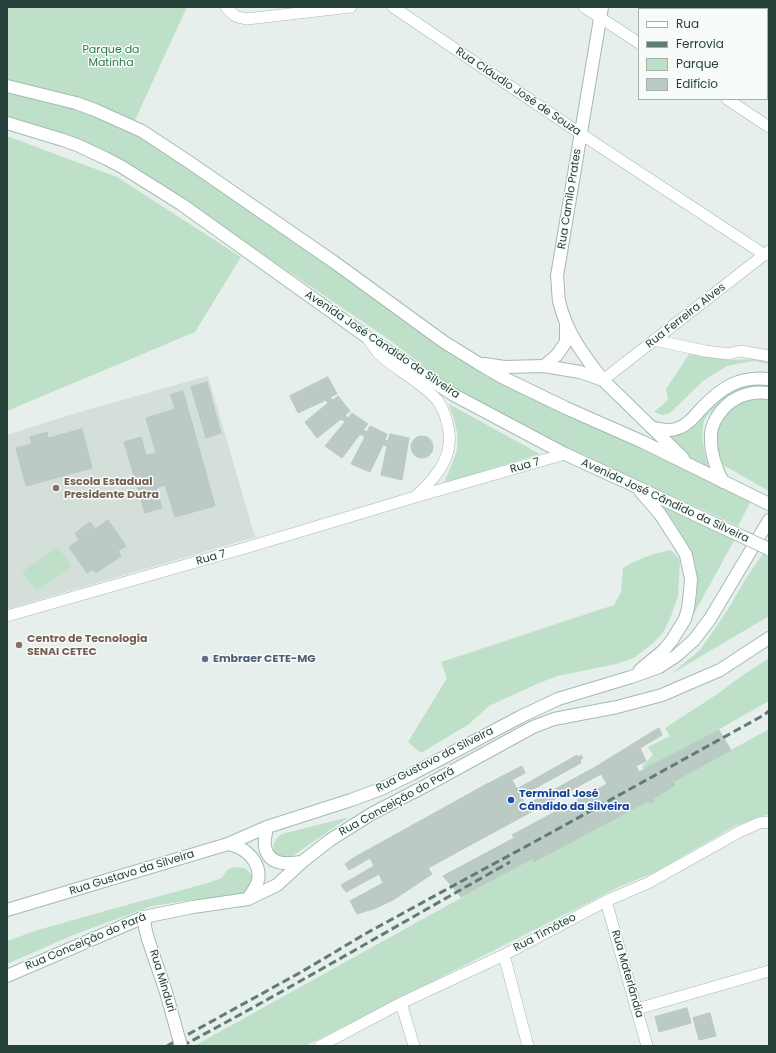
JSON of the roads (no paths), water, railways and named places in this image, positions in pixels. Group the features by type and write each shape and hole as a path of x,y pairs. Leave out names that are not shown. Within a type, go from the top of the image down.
{"main road":[{"name":"Rua Camilo Prates","path":"601,13 557,276 559,300 566,323 576,343 603,380 693,467"},
{"path":"7,86 76,103 142,131 334,262 444,342 478,363 502,377 643,442 769,504"},
{"name":"Avenida José Cândido da Silveira","path":"7,123 78,145 107,158 122,167 181,204 366,337 452,394 565,454 769,549"},
{"path":"544,366 557,355 566,342 566,323"},
{"path":"478,363 504,368 544,366 580,372 603,380"},
{"path":"651,427 665,431 681,428 725,388 749,378 769,379"},
{"path":"727,484 716,470 713,459 711,433 714,422 721,411 737,397 756,392 769,393"},
{"path":"631,677 664,650 685,619 688,608 691,579 686,555 660,514 636,487"},
{"name":"Rua Gustavo da Silveira","path":"7,910 228,844 267,827 351,800 412,774 520,717 558,699 659,667 676,656 694,640 710,619 769,520"},
{"name":"Rua Conceição do Pará","path":"7,976 144,916 248,899 277,885 302,862 330,840 373,813 533,727 554,719 617,707 662,695 720,670 769,638"},
{"path":"267,827 265,845 268,856 279,863 302,862"},
{"path":"228,844 240,847 256,862 258,880 248,899"},
{"name":"Rua Minduri","path":"144,916 147,933 182,1046"}],"street":[{"path":"226,7 236,17 247,19 351,7"},
{"name":"Rua Cláudio José de Souza","path":"393,7 581,134 767,253"},
{"path":"584,7 601,13 638,42"},
{"path":"728,100 769,127"},
{"name":"Rua Ferreira Alves","path":"603,380 767,253"},
{"name":"Rua 7","path":"366,337 379,353 437,400 444,412 450,439 447,454 438,472 427,486 415,497"},
{"path":"654,340 705,351 728,354 741,351 769,356"},
{"name":"Rua 7","path":"7,616 565,454"},
{"path":"438,472 443,489"},
{"name":"Rua Timóteo","path":"320,1046 402,1003 504,955 606,901 648,883 739,832 759,823 769,822"},
{"name":"Rua Materlândia","path":"606,901 647,1046"},
{"path":"504,955 528,1046"},
{"path":"637,1009 769,971"},
{"path":"402,1003 414,1046"}],"railway":[{"path":"167,1046 303,971 365,934 536,841 769,711"},
{"path":"182,1046 306,978 510,862"}],"place":[{"name":"Escola Estadual Presidente Dutra","path":"56,488"},
{"name":"Centro de Tecnologia SENAI CETEC","path":"19,645"},
{"name":"Embraer CETE-MG","path":"205,659"},
{"name":"Terminal José Cândido da Silveira","path":"511,800"}],"park label":[{"name":"Parque da Matinha","path":"111,56"}]}
